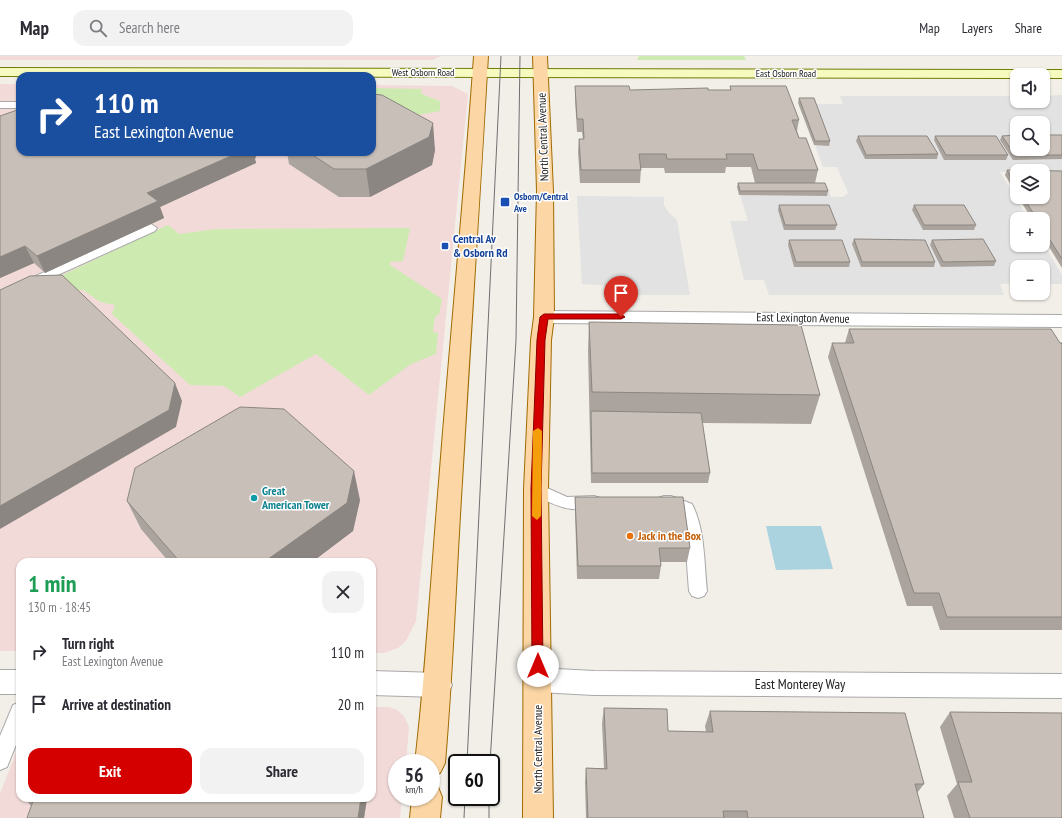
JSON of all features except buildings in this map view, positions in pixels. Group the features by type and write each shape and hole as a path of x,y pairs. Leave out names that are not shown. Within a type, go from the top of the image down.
{"main road":[{"name":"West Osborn Road","path":"0,72 481,64 510,72"},
{"path":"431,754 438,685 450,483 469,246 481,64"},
{"name":"East Osborn Road","path":"510,72 540,64 1062,74"},
{"name":"North Central Avenue","path":"538,818 536,489 541,340 544,317 545,191 540,64"},
{"path":"425,818 426,806"}],"street":[{"name":"East Lexington Avenue","path":"544,317 1062,321"},
{"name":"East Monterey Way","path":"538,680 594,683 1062,686"},
{"path":"0,682 16,682"},
{"path":"376,683 438,685"}],"lane":[{"path":"0,105 16,105"},
{"path":"0,297 151,228"},
{"path":"536,489 565,503 608,502"},
{"path":"650,502 671,502 686,508 692,524 698,591"},
{"path":"0,760 16,721"}],"shaded area":[{"path":"0,56 441,56 433,60 0,60"},
{"path":"0,84 16,84 16,156 376,156 376,85 452,86 468,94 416,621 406,641 398,648 384,653 376,653 376,558 16,558 16,651 0,651"},
{"path":"1062,95 1062,172 1050,172 1050,164 1010,164 1010,172 1000,172 1010,189 1010,204 1019,204 1024,212 1010,212 1010,252 1048,252 1062,275 1062,284 1050,284 1050,260 1010,260 1010,283 1000,284 1004,295 769,295 764,280 744,280 730,221 748,221 738,188 828,187 831,197 843,197 848,193 837,167 823,167 800,104 843,104 840,96 1010,96 1010,108 1050,108 1050,96"},
{"path":"577,196 664,197 664,205 669,213 677,220 690,295 613,295 612,286 582,284"},
{"path":"376,707 389,707 397,710 404,716 409,727 407,754 388,754 388,806 401,806 400,818 0,818 0,794 16,752 16,802 376,802"}],"green space":[{"path":"639,56 744,56 746,60 637,60"},
{"path":"376,88 422,89 421,93 424,95 440,101 440,111 418,115 403,106 376,106"},
{"path":"168,225 179,234 217,229 410,228 403,261 390,262 390,265 442,299 439,314 435,317 433,332 438,333 436,354 411,364 369,395 316,354 240,397 224,386 190,385 112,314 115,305 100,302 83,290 49,290 54,279"}],"water":[{"path":"766,526 821,526 833,569 776,570"}],"tram line":[{"path":"467,754 501,56"},
{"path":"491,754 516,340 520,56"},
{"path":"464,818 465,806"},
{"path":"489,806 489,818"}],"slow traffic":[{"path":"537,516 536,489 538,431"}],"place":[{"name":"Osborn/Central Ave","path":"505,202"},
{"name":"Central Av & Osborn Rd","path":"445,246"},
{"name":"Great American Tower","path":"254,498"},
{"name":"Jack in the Box","path":"630,536"}],"route":[{"path":"538,666 536,489 541,340 544,317 621,317"}]}
